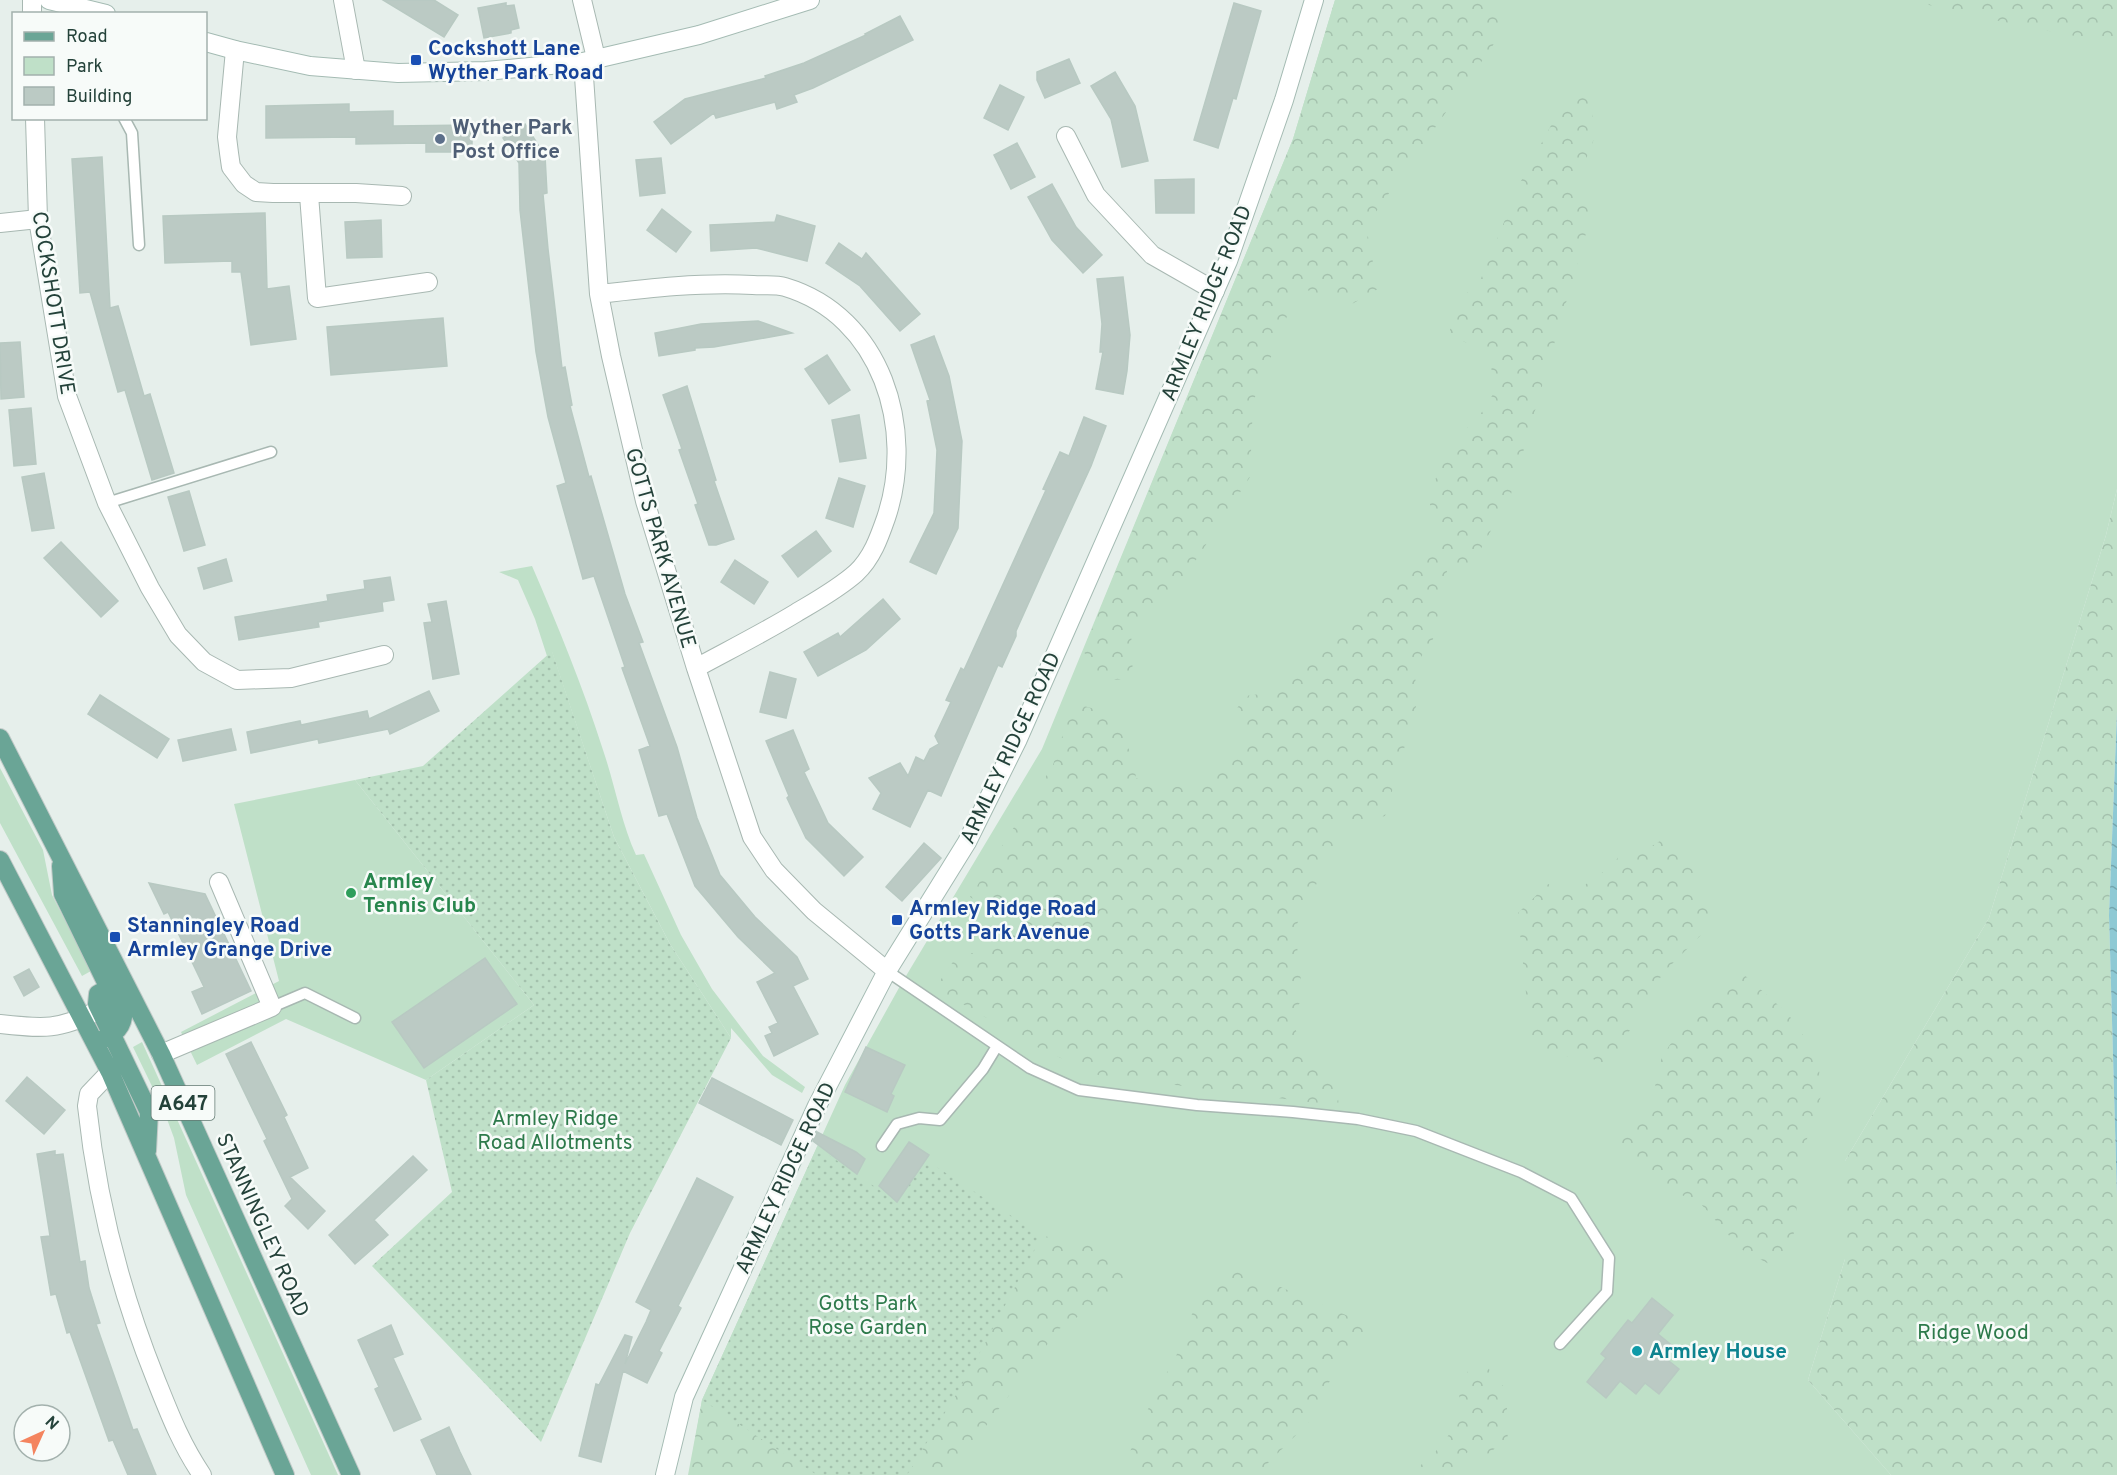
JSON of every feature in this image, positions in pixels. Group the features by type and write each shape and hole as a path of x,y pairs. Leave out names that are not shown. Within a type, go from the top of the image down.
{"main road":[{"name":"STANNINGLEY ROAD","path":"0,738 60,858 116,984 161,1054 351,1475"},
{"name":"A647","path":"0,860 104,1039 110,1072 285,1475"},
{"path":"91,1014 97,1004 98,994 116,984 123,1017 122,1024 104,1039 149,1112 147,1155"}],"street":[{"path":"49,0 98,12"},
{"path":"343,0 356,70"},
{"name":"GOTTS PARK AVENUE","path":"582,0 590,60 599,294 645,501 696,668 752,837 774,870 814,911 887,971"},
{"path":"207,42 310,66 398,73 486,70 590,60 699,35 810,0"},
{"name":"ARMLEY RIDGE ROAD","path":"664,1475 684,1397 817,1106 887,971 967,842 1018,739 1215,291 1284,100 1314,0"},
{"path":"235,50 228,137 231,167 244,184 256,192 402,196"},
{"name":"COCKSHOTT DRIVE","path":"35,120 38,219 67,396 107,503 150,588 178,635 204,662 237,680 291,678 384,655"},
{"path":"1066,136 1096,195 1152,255 1215,291"},
{"path":"309,195 317,298 428,282"},
{"path":"0,223 38,219"},
{"path":"599,294 677,285 743,284 784,287 824,304 859,336 882,374 896,423 897,462 892,500 877,545 857,572 825,596 696,668"},
{"path":"161,1054 272,1007 219,882"},
{"path":"0,1024 42,1029 66,1024 91,1014"},
{"path":"110,1072 89,1094 87,1106 111,1243 124,1293 145,1353 184,1448 202,1475"}],"lane":[{"path":"125,120 132,133 139,245"},
{"path":"107,503 271,452"},
{"path":"887,971 1030,1068 1079,1090 1197,1105 1358,1119 1416,1131 1521,1172 1571,1198 1609,1258 1607,1292 1560,1344"},
{"path":"272,1007 305,993 355,1018"},
{"path":"882,1146 897,1124 920,1118 940,1120 983,1069 997,1046"}],"green space":[{"path":"1335,0 2117,0 2117,489 2106,535 1989,918 1845,1161 1845,1259 1808,1380 1891,1475 689,1475 702,1400 845,1085 900,986 1042,749 1293,139"},
{"path":"1335,0 1500,0 1503,31 1366,226 1378,289 1345,308 1299,286 1253,402 1250,477 1166,606 1131,630 1133,679 1104,680 1083,651 1293,139"},
{"path":"1926,0 2117,0 2117,57 2091,39 1929,5"},
{"path":"1582,91 1591,96 1594,139 1576,184 1591,216 1511,494 1473,563 1448,566 1433,639 1413,669 1419,696 1385,816 1354,824 1338,820 1330,827 1342,847 1325,862 1295,928 1303,999 1292,1013 1301,1052 1334,1071 1339,1106 1098,1075 1037,1047 935,988 957,956 1004,947 1011,923 970,897 1053,765 1073,703 1113,714 1134,761 1136,778 1171,788 1206,780 1247,739 1236,709 1249,695 1279,693 1440,539 1429,501 1443,454 1482,412 1495,391 1489,354 1449,334 1457,302 1480,281 1520,183 1569,92"},
{"name":"Ridge Wood","path":"2117,489 2117,712 2109,915 2117,1197 2117,1475 1891,1475 1808,1380 1845,1259 1845,1161 1989,918 2106,535"},
{"path":"532,566 587,703 626,830 636,855 644,854 681,935 712,989 763,1056 805,1087 802,1093 772,1075 731,1028 731,1038 670,944 614,837 552,652 547,656 535,619 518,580 499,572"},
{"name":"Armley Ridge Road Allotments","path":"552,651 614,837 670,944 731,1038 630,1233 541,1442 372,1266 452,1192 426,1080 534,1005 355,780 423,766"},
{"path":"0,768 43,850 52,895 91,971 82,976 0,823"},
{"name":"Armley Tennis Club","path":"355,780 534,1005 426,1080 286,1019 197,1065 181,1032 279,981 234,804"},
{"path":"1668,836 1690,859 1698,893 1714,922 1663,973 1608,1068 1585,1054 1565,1057 1531,1043 1518,913 1548,884 1572,894 1613,865 1622,851 1636,856"},
{"path":"1741,972 1788,1014 1817,1055 1822,1093 1803,1151 1792,1249 1769,1264 1741,1249 1700,1203 1652,1182 1619,1155 1621,1137 1650,1108 1662,1056 1693,1012"},
{"path":"142,1042 338,1475 311,1475 186,1195 174,1138 164,1111 133,1047"},
{"name":"Gotts Park Rose Garden","path":"817,1147 897,1202 926,1160 1042,1236 969,1373 907,1475 817,1475 702,1400"},
{"path":"1042,1236 1104,1244 1128,1284 1059,1329 949,1475 907,1475 969,1373"},
{"path":"1229,1265 1369,1325 1337,1367 1309,1422 1256,1475 1120,1475 1152,1400 1177,1354 1192,1314"},
{"path":"1472,1364 1488,1368 1508,1392 1506,1424 1508,1438 1488,1454 1473,1448 1459,1459 1446,1475 1408,1475 1431,1457 1460,1421 1459,1387"},
{"path":"702,1400 817,1475 688,1475"}],"water":[{"path":"2117,712 2117,1197 2109,915"}],"building":[{"path":"383,0 434,0 458,15 444,37"},
{"path":"506,3 506,6 514,5 519,28 511,30 511,33 484,38 478,8"},
{"path":"1234,3 1261,11 1236,99 1233,98 1218,148 1194,140"},
{"path":"900,16 913,40 794,95 797,102 777,109 775,102 716,118 714,113 671,144 654,122 685,99 766,78 765,76 804,63 866,35"},
{"path":"1069,59 1080,83 1045,98 1037,80 1037,72"},
{"path":"1115,72 1135,106 1148,161 1122,167 1111,119 1091,86"},
{"path":"1000,85 1024,97 1008,130 984,118"},
{"path":"349,104 349,112 393,111 393,126 472,125 472,152 426,152 426,143 356,144 356,137 266,138 266,106"},
{"path":"525,124 545,156 547,193 543,194 548,249 562,368 565,367 572,405 570,406 625,594 643,642 639,643 677,747 697,818 720,875 755,917 797,957 808,979 793,986 818,1034 774,1056 765,1036 772,1033 769,1027 778,1023 757,982 775,973 738,937 695,886 667,814 659,816 639,750 650,746 622,668 625,667 594,576 583,579 557,486 566,483 548,417 536,352 520,210 519,163 503,138"},
{"path":"1017,143 1035,177 1011,189 994,155"},
{"path":"102,157 110,308 118,306 144,396 150,394 174,473 152,480 125,390 118,392 90,292 80,293 72,159"},
{"path":"661,158 665,193 640,196 636,160"},
{"path":"1194,179 1194,213 1156,213 1155,180"},
{"path":"1052,184 1076,227 1102,255 1083,273 1052,240 1028,197"},
{"path":"662,209 691,232 676,252 647,230"},
{"path":"265,213 267,289 289,286 296,339 251,345 241,272 232,272 232,261 165,263 163,216"},
{"path":"777,215 815,226 807,261 756,248 711,251 710,225 775,222"},
{"path":"381,220 382,257 347,258 345,222"},
{"path":"839,243 862,259 866,253 920,314 900,331 860,286 826,263"},
{"path":"1123,277 1130,335 1123,394 1096,389 1103,352 1100,352 1102,324 1097,279"},
{"path":"443,318 447,366 331,375 327,327"},
{"path":"758,321 792,333 659,356 655,333 701,324"},
{"path":"934,336 949,376 962,441 958,528 936,574 910,562 934,513 937,450 927,401 930,400 911,345"},
{"path":"20,342 24,397 1,399 0,343"},
{"path":"827,355 850,390 829,404 805,369"},
{"path":"687,386 716,480 714,481 734,539 716,545 709,545 695,505 698,504 679,450 682,449 663,395"},
{"path":"31,408 36,464 14,466 9,410"},
{"path":"859,415 866,458 840,462 832,420"},
{"path":"1084,417 1106,426 1091,466 1002,667 998,665 941,796 928,790 910,827 873,809 881,793 869,778 900,763 908,776 916,757 924,761 930,749 939,744 935,736 951,702 946,700 961,668 964,670 1046,490 1043,489 1060,452 1069,456"},
{"path":"44,473 54,528 32,531 22,477"},
{"path":"839,478 865,486 853,527 826,518"},
{"path":"189,491 205,545 184,551 168,497"},
{"path":"816,531 831,551 798,577 782,556"},
{"path":"61,542 118,601 101,617 44,558"},
{"path":"226,559 232,581 204,589 198,568"},
{"path":"735,560 768,582 754,604 721,582"},
{"path":"390,577 394,600 382,602 383,611 318,622 319,627 239,640 235,617 328,601 327,595 365,589 364,581"},
{"path":"883,599 900,619 866,650 818,676 804,652 838,633 840,637"},
{"path":"446,601 459,674 433,679 424,623 432,622 428,604"},
{"path":"770,672 796,679 786,718 760,712"},
{"path":"429,691 439,711 390,734 388,729 319,743 318,739 251,753 247,732 300,721 301,725 367,711 369,719"},
{"path":"100,695 169,739 157,758 88,714"},
{"path":"231,729 236,750 183,761 178,740"},
{"path":"793,730 809,769 804,772 828,823 863,857 844,876 806,838 787,798 789,796 766,741"},
{"path":"924,843 941,858 902,901 886,887"},
{"path":"149,883 205,894 251,991 202,1014 192,992 204,987 168,912 164,914"},
{"path":"485,958 517,1004 424,1068 392,1022"},
{"path":"29,969 39,987 24,996 14,977"},
{"path":"251,1042 287,1115 284,1117 308,1168 290,1177 325,1211 308,1229 285,1206 292,1199 264,1141 267,1139 226,1054"},
{"path":"866,1047 905,1065 891,1094 894,1096 887,1112 845,1092"},
{"path":"27,1077 65,1110 44,1134 6,1101"},
{"path":"712,1078 793,1120 781,1145 699,1103"},
{"path":"817,1132 865,1159 857,1174 813,1141"},
{"path":"909,1142 929,1155 897,1202 879,1186"},
{"path":"55,1151 55,1155 63,1154 80,1262 85,1261 89,1288 100,1323 96,1324 133,1430 137,1429 156,1475 128,1475 113,1440 109,1441 70,1332 67,1333 56,1294 51,1295 41,1237 50,1236 37,1154"},
{"path":"413,1156 427,1170 374,1220 388,1235 355,1264 329,1235"},
{"path":"697,1178 733,1197 678,1306 681,1308 659,1351 662,1353 647,1383 623,1371 601,1462 579,1456 596,1384 599,1385 625,1335 632,1337 625,1364 646,1322 651,1310 636,1302"},
{"name":"Armley House","path":"1652,1298 1673,1315 1658,1334 1674,1347 1665,1358 1679,1369 1659,1394 1645,1383 1636,1394 1620,1381 1606,1398 1587,1382 1606,1358 1601,1354 1628,1320 1632,1323"},
{"path":"391,1325 403,1354 393,1358 421,1419 394,1431 375,1389 379,1387 358,1340"},
{"path":"449,1427 471,1475 437,1475 421,1440"}],"place":[{"name":"Cockshott Lane Wyther Park Road","path":"416,60"},
{"name":"Wyther Park Post Office","path":"440,139"},
{"name":"Armley Tennis Club","path":"351,893"},
{"name":"Armley Ridge Road Gotts Park Avenue","path":"897,920"},
{"name":"Stanningley Road Armley Grange Drive","path":"115,937"},
{"name":"Armley House","path":"1637,1351"}]}
